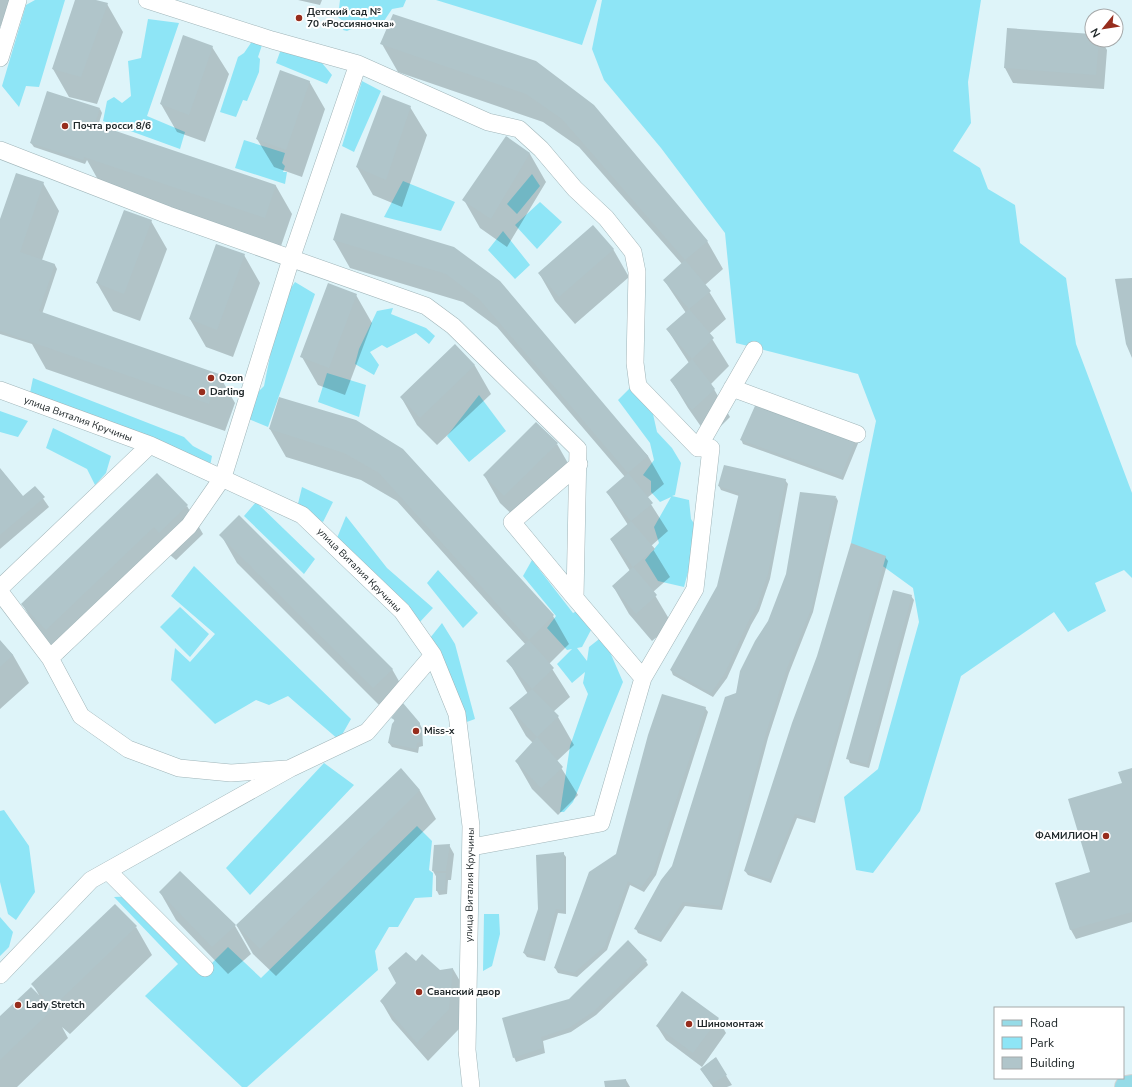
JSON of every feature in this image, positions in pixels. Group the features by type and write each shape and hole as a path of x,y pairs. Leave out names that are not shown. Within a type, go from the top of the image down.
{"main road":[{"path":"1126,1087 1132,1086"}],"street":[{"path":"2,48 18,0"},
{"path":"147,0 272,40 358,64 488,122 519,128 541,149 575,189 606,218 633,252 637,272 635,363 638,386 698,448 711,448 695,589 643,678 601,823 472,847"},
{"path":"50,658 189,526 223,477 291,259 358,64"},
{"path":"0,150 168,215 426,306 453,326 578,449 579,464 575,598"},
{"path":"698,448 754,350"},
{"path":"732,388 857,434"},
{"name":"улица Виталия Кручины","path":"0,390 150,445 223,477 302,515 402,611 433,655 457,714 471,826 472,847 467,1050 471,1087"},
{"path":"0,588 150,445"},
{"path":"579,464 512,522 643,678"},
{"path":"0,592 50,658 81,716 128,749 179,768 231,773 291,768"},
{"path":"0,975 91,880 291,768 367,732 433,655"},
{"path":"108,871 205,968"}],"green space":[{"path":"35,0 65,0 39,87 26,86 19,107 2,86 26,5"},
{"path":"340,0 406,0 403,7 392,9 382,24 373,19 347,31 343,30 345,23 338,17"},
{"path":"436,0 597,0 582,45"},
{"path":"602,0 981,0 968,82 971,123 953,151 980,168 988,189 1015,205 1020,243 1066,278 1076,344 1132,493 1132,578 1124,570 1095,583 1106,611 1068,632 1054,612 961,676 920,811 873,873 856,870 844,797 878,769 919,622 913,588 851,543 876,421 858,374 736,343 725,233 661,148 604,80 592,49"},
{"path":"148,19 179,23 147,116 185,132 180,149 103,121 107,101 114,97 122,103 131,96 128,61 141,58"},
{"path":"253,40 263,42 258,57 260,59 259,72 247,101 243,100 236,117 220,112 238,57 244,53"},
{"path":"290,50 322,63 332,75 327,84 276,63 280,52"},
{"path":"362,81 381,91 354,152 342,146"},
{"path":"244,140 285,153 282,163 285,166 283,172 287,172 285,184 235,168"},
{"path":"532,174 540,186 517,214 507,204"},
{"path":"403,181 455,202 441,231 384,217"},
{"path":"540,202 562,222 537,249 515,225"},
{"path":"503,231 530,265 515,279 488,250"},
{"path":"295,282 315,294 268,427 246,418 256,394 264,386 281,302"},
{"path":"393,308 391,314 426,328 435,336 429,344 416,333 387,348 382,345 370,352 379,365 374,375 355,364 359,349 377,311"},
{"path":"327,373 366,385 359,417 318,402"},
{"path":"33,378 184,437 193,446 212,456 210,466 29,398"},
{"path":"630,388 651,405 657,432 672,448 681,463 675,495 672,496 689,500 691,519 699,531 684,587 658,581 645,560 659,543 654,527 671,497 660,502 651,492 651,481 643,475 654,460 650,443 618,400"},
{"path":"479,395 506,431 469,462 447,436"},
{"path":"0,411 28,421 18,437 0,432"},
{"path":"53,428 111,456 106,473 95,485 87,469 46,448"},
{"path":"302,487 333,502 323,522 297,508"},
{"path":"256,502 315,559 304,574 244,516"},
{"path":"346,516 387,568 433,608 418,624 337,538"},
{"path":"532,560 573,613 579,610 591,630 582,647 577,648 587,661 589,647 603,636 623,682 573,802 564,812 560,812 570,746 588,694 583,683 585,672 572,683 557,664 572,649 567,650 547,628 556,616 523,576"},
{"path":"194,566 351,719 339,740 288,696 269,705 256,700 215,724 171,680 175,648 190,662 215,634 171,596"},
{"path":"438,570 478,613 463,628 427,583"},
{"path":"180,607 209,634 190,657 160,627"},
{"path":"442,623 455,644 475,719 464,723 430,638"},
{"path":"324,763 354,785 250,895 226,868"},
{"path":"4,810 29,846 35,892 16,920 8,914 0,882 0,811"},
{"path":"417,826 432,841 429,870 433,873 432,897 415,898 398,927 389,927 375,951 378,970 247,1087 242,1087 145,996 178,964 114,897 138,896 209,966 228,947 261,978"},
{"path":"484,914 499,914 500,934 492,966 483,971"},
{"path":"0,917 13,932 9,947 0,956"}],"building":[{"path":"75,0 96,0 108,3 81,77 52,69"},
{"path":"393,14 536,61 594,105 708,241 685,260 562,119 526,94 380,44"},
{"path":"1007,28 1084,33 1084,48 1098,48 1096,75 1004,68"},
{"path":"183,35 213,46 189,115 160,104"},
{"path":"280,70 310,81 286,150 256,139"},
{"path":"47,91 100,108 95,124 276,185 265,218 84,157 83,160 30,143"},
{"path":"383,95 411,106 386,180 356,167"},
{"path":"506,136 530,153 491,219 462,200"},
{"path":"16,173 44,182 20,252 55,264 39,311 219,374 209,404 0,331 0,219"},
{"path":"124,210 152,220 124,294 96,283"},
{"path":"341,213 454,247 500,281 648,456 628,473 479,299 446,274 333,240"},
{"path":"593,225 614,249 559,297 538,273"},
{"path":"216,244 245,254 217,330 189,319"},
{"path":"685,260 711,291 689,309 663,280"},
{"path":"1132,278 1132,358 1126,344 1115,279"},
{"path":"328,283 357,294 329,368 300,357"},
{"path":"689,309 714,338 692,359 666,329"},
{"path":"455,344 475,365 420,418 400,397"},
{"path":"692,359 715,389 692,410 670,380"},
{"path":"279,397 356,420 403,449 554,615 529,640 379,473 344,453 269,429"},
{"path":"758,399 857,436 841,476 740,440"},
{"path":"536,422 558,443 504,496 483,475"},
{"path":"724,465 786,479 768,574 757,606 725,673 711,693 670,670 717,586 739,493 718,486"},
{"path":"0,468 23,496 35,486 45,497 0,535"},
{"path":"157,473 188,505 159,533 154,527 46,630 21,604"},
{"path":"628,473 653,503 631,521 606,492"},
{"path":"800,492 836,496 812,607 787,668 766,733 720,906 683,902 659,938 634,929 661,880 672,866 725,697 736,693 740,671 755,641 768,621 786,574"},
{"path":"239,515 393,669 373,688 219,535"},
{"path":"631,521 655,549 633,567 610,539"},
{"path":"851,543 886,556 813,819 795,814 769,879 744,871 792,723 817,656"},
{"path":"633,567 657,595 636,614 612,586"},
{"path":"893,590 912,595 867,764 846,759"},
{"path":"0,640 13,655 0,667"},
{"path":"529,640 554,668 532,689 506,661"},
{"path":"532,689 559,716 537,737 509,708"},
{"path":"662,694 706,707 654,870 641,888 628,881 605,946 574,973 554,968 589,872 616,854 648,735"},
{"path":"403,703 420,723 421,742 417,743 416,749 388,743 392,724 395,720 391,718"},
{"path":"537,737 563,767 541,788 515,761"},
{"path":"401,768 420,790 260,949 236,925"},
{"name":"ФАМИЛИОН","path":"1132,768 1132,912 1070,930 1055,883 1090,872 1068,799 1122,783 1118,772"},
{"path":"450,844 446,871 432,871 434,845"},
{"path":"564,852 564,910 556,909 543,957 523,953 538,909 536,855"},
{"path":"180,871 236,925 212,947 159,892"},
{"path":"436,873 446,873 445,890 436,891"},
{"path":"115,904 137,926 53,1007 31,984"},
{"path":"628,940 647,960 594,1011 569,1028 541,1037 543,1048 513,1058 502,1018 569,999"},
{"name":"Сванский двор","path":"406,952 416,961 422,954 440,970 453,968 449,1009 417,1043 380,1001 396,983 388,968"},
{"path":"31,987 53,1009 0,1060 0,1016"},
{"path":"682,991 719,1018 693,1053 656,1026"},
{"path":"716,1057 727,1075 711,1084 700,1069"},
{"path":"626,1079 626,1087 605,1087 604,1081"}],"place":[{"name":"Детский сад № 70 «Россияночка»","path":"299,18"},
{"name":"Почта росси 8/6","path":"65,126"},
{"name":"Ozon","path":"211,378"},
{"name":"Darling","path":"202,392"},
{"name":"Miss-x","path":"416,731"},
{"name":"ФАМИЛИОН","path":"1106,836"},
{"name":"Сванский двор","path":"419,992"},
{"name":"Lady Stretch","path":"18,1005"},
{"name":"Шиномонтаж","path":"689,1024"}]}
